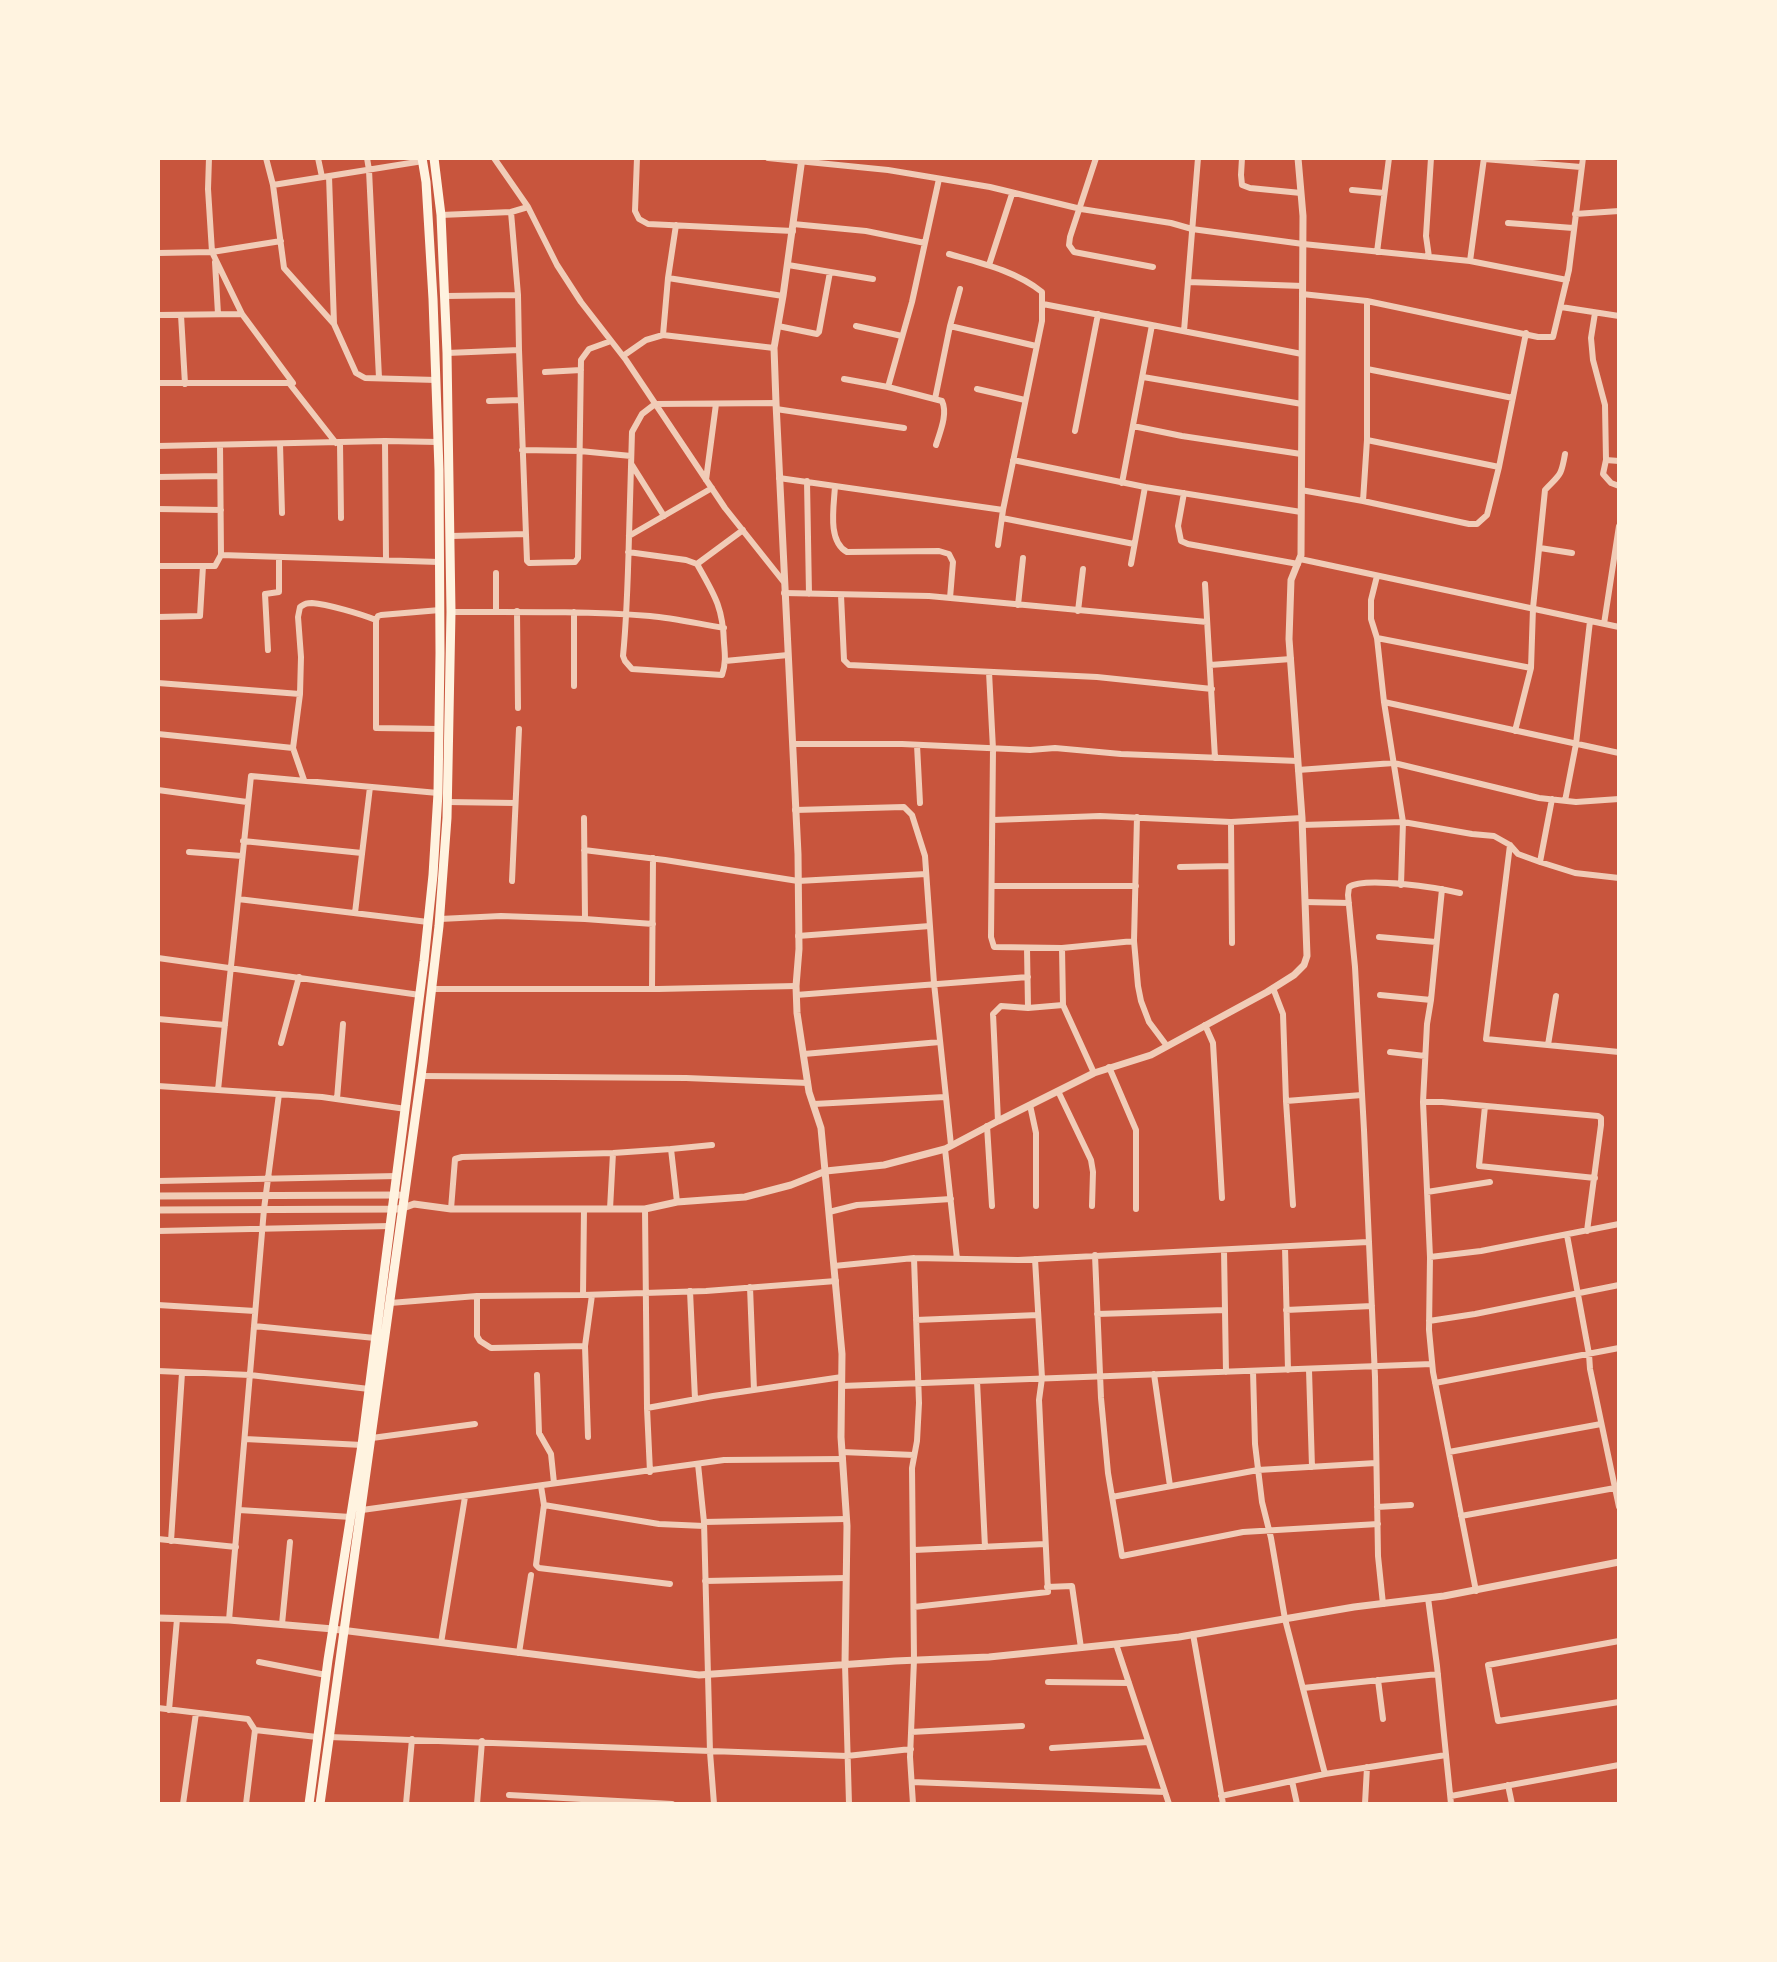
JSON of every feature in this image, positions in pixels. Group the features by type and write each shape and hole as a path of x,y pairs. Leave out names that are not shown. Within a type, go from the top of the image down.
{"main road":[{"path":"400,1195 397,1176 406,1109 440,919 448,802 451,536 446,296 434,158"},
{"path":"320,1804 390,1303 398,1208 421,1076 428,993 428,922 438,793 440,610 436,380 422,159"},
{"path":"309,1804 352,1517 390,1226 398,1208"}],"street":[{"path":"209,158 208,189 218,314"},
{"path":"266,158 273,185 284,268 334,324 356,373 365,378 436,380"},
{"path":"318,158 326,177 334,324"},
{"path":"367,158 379,378"},
{"path":"494,158 528,207 557,265 581,302 623,356 706,481 783,581"},
{"path":"637,158 635,211 639,219 648,224 866,231 925,243"},
{"path":"768,158 888,170 990,187 1081,209 1192,229 1470,261 1567,280"},
{"path":"888,170 890,158"},
{"path":"1096,158 1069,245 1074,252 1153,267"},
{"path":"1184,331 1198,158"},
{"path":"1242,158 1242,185 1301,193"},
{"path":"158,1210 398,1208 414,1204 451,1209 645,1209 677,1202 745,1197 791,1185 826,1171 884,1165 948,1147 1094,1073 1151,1055 1294,975 1304,965 1307,956 1302,822 1289,639 1291,580 1299,562 1301,512 1303,244 1298,158"},
{"path":"1377,252 1389,158"},
{"path":"1429,257 1426,236 1431,158"},
{"path":"1470,261 1484,158 1581,167"},
{"path":"1188,282 1302,290 1538,337 1553,337 1567,280 1583,158"},
{"path":"273,185 422,159"},
{"path":"802,159 774,348 798,881 797,1013 808,1083 821,1128 842,1354 849,1804"},
{"path":"888,387 939,179"},
{"path":"1352,190 1384,193"},
{"path":"989,265 1012,194"},
{"path":"441,215 511,212 528,207"},
{"path":"1575,214 1619,211"},
{"path":"511,212 518,295 528,563 578,560 581,360 586,351 611,341"},
{"path":"1508,223 1573,228"},
{"path":"663,335 676,225"},
{"path":"158,253 213,254 281,241"},
{"path":"158,383 293,383 242,314 213,254"},
{"path":"949,254 989,265 1030,282 1042,292 1036,346 998,545"},
{"path":"788,265 873,279"},
{"path":"778,326 819,332 830,272"},
{"path":"668,278 783,296"},
{"path":"935,399 960,289"},
{"path":"446,296 518,295"},
{"path":"1363,501 1367,440 1367,301"},
{"path":"1043,304 1302,354"},
{"path":"1561,307 1619,316"},
{"path":"1595,313 1591,338 1593,360 1605,405 1606,460 1603,474 1619,486"},
{"path":"158,315 242,314"},
{"path":"1075,431 1098,314"},
{"path":"181,315 185,384"},
{"path":"1122,483 1152,325"},
{"path":"856,326 902,336"},
{"path":"950,326 1036,346"},
{"path":"1301,490 1477,524 1487,515 1526,333"},
{"path":"623,356 646,340 663,335 774,348"},
{"path":"447,353 519,350"},
{"path":"1367,369 1513,398"},
{"path":"545,372 581,370"},
{"path":"1143,377 1302,404"},
{"path":"844,379 942,401 945,410 936,445"},
{"path":"289,383 338,443 341,518"},
{"path":"977,389 1025,400"},
{"path":"489,401 520,400"},
{"path":"628,552 697,564 722,614 725,661 722,675 632,669 623,656 632,432 642,414 655,404 776,406 904,428"},
{"path":"706,481 716,404"},
{"path":"1133,426 1301,454"},
{"path":"1367,440 1499,467"},
{"path":"385,441 386,559"},
{"path":"158,446 438,442"},
{"path":"280,444 282,513"},
{"path":"158,566 215,566 221,555 220,445"},
{"path":"522,450 580,451 631,460 664,516"},
{"path":"1515,731 1531,668 1533,608 1545,490 1562,473 1565,454"},
{"path":"1013,460 1122,483 1301,512"},
{"path":"1606,460 1619,461"},
{"path":"158,477 220,476"},
{"path":"779,478 1003,510"},
{"path":"807,481 809,594"},
{"path":"835,486 835,537 840,548 847,552 939,551 949,554 953,562 950,598"},
{"path":"1131,564 1145,487"},
{"path":"629,536 712,488"},
{"path":"1184,493 1178,526 1181,541 1188,544 1377,576 1619,627"},
{"path":"158,509 221,510"},
{"path":"1002,518 1134,544"},
{"path":"1604,624 1619,526"},
{"path":"697,564 743,530"},
{"path":"451,536 526,534"},
{"path":"1540,548 1572,553"},
{"path":"221,555 439,562"},
{"path":"268,650 265,594 279,592 279,557"},
{"path":"1018,605 1023,558"},
{"path":"158,617 200,616 203,566"},
{"path":"1078,611 1083,569"},
{"path":"496,573 496,612"},
{"path":"1377,576 1371,600 1371,619 1377,638 1403,822 1401,885"},
{"path":"1205,584 1215,758"},
{"path":"784,593 929,596 1207,622"},
{"path":"841,595 844,660 849,665 1097,677 1212,689"},
{"path":"304,780 293,748 300,694 300,607 313,603 376,620"},
{"path":"439,729 376,728 376,620 381,615 440,610"},
{"path":"517,611 518,708"},
{"path":"451,612 627,615 724,628"},
{"path":"574,612 574,686"},
{"path":"1565,801 1576,744 1590,621"},
{"path":"1377,638 1531,668"},
{"path":"725,661 788,655"},
{"path":"1210,665 1291,659"},
{"path":"989,672 993,749 991,937 994,947 1062,948 1134,941"},
{"path":"158,683 300,694"},
{"path":"1384,702 1619,753"},
{"path":"512,881 519,729"},
{"path":"158,734 293,748"},
{"path":"793,744 1055,748 1298,765 1394,763 1552,799 1619,799"},
{"path":"917,745 920,803"},
{"path":"218,1090 251,776 438,793"},
{"path":"355,913 370,787"},
{"path":"158,790 247,802"},
{"path":"1540,862 1552,799"},
{"path":"448,802 515,803"},
{"path":"795,810 904,807 912,815 925,856 957,1259"},
{"path":"993,820 1100,816 1231,822 1403,822 1494,836 1518,854 1540,862 1575,873 1619,878"},
{"path":"1137,817 1134,941 1141,1001 1149,1022 1167,1046"},
{"path":"584,818 585,919"},
{"path":"1231,822 1232,943"},
{"path":"243,841 362,853"},
{"path":"1510,845 1486,1039 1619,1052"},
{"path":"584,850 798,881 926,874"},
{"path":"189,852 242,856"},
{"path":"652,989 653,858"},
{"path":"1180,867 1231,866"},
{"path":"1383,1604 1361,1056 1348,895 1349,887 1354,883 1367,882 1460,893"},
{"path":"992,886 1136,886"},
{"path":"1442,889 1427,1024 1423,1102 1430,1257 1429,1321 1435,1383 1476,1591"},
{"path":"238,899 428,922"},
{"path":"1305,902 1349,903"},
{"path":"440,919 501,916 653,924"},
{"path":"798,936 930,926"},
{"path":"1379,937 1436,942"},
{"path":"1027,948 1028,1008"},
{"path":"1062,948 1063,1005 1094,1073"},
{"path":"158,958 428,993 652,989 796,991 1028,977"},
{"path":"281,1043 299,977"},
{"path":"1273,988 1283,1014 1293,1205"},
{"path":"1380,995 1431,1000"},
{"path":"1548,1045 1556,996"},
{"path":"998,1121 993,1014 1001,1006 1028,1008 1063,1005"},
{"path":"158,1019 225,1025"},
{"path":"337,1099 343,1024"},
{"path":"1205,1025 1213,1043 1222,1198"},
{"path":"804,1054 940,1042"},
{"path":"1390,1052 1425,1056"},
{"path":"1109,1067 1136,1130 1136,1209"},
{"path":"421,1076 686,1078 808,1083"},
{"path":"158,1086 337,1099 406,1109"},
{"path":"1058,1091 1091,1160 1092,1206"},
{"path":"229,1620 262,1229 279,1094"},
{"path":"1286,1101 1362,1095"},
{"path":"814,1104 945,1097"},
{"path":"1423,1102 1601,1118 1587,1231"},
{"path":"1030,1105 1036,1133 1036,1206"},
{"path":"1485,1106 1479,1166 1595,1178"},
{"path":"987,1126 992,1206"},
{"path":"451,1209 455,1159 462,1157 613,1153 712,1145"},
{"path":"671,1149 677,1202"},
{"path":"610,1209 613,1153"},
{"path":"158,1181 397,1176"},
{"path":"1427,1192 1490,1182"},
{"path":"158,1196 400,1195 414,1204"},
{"path":"829,1212 857,1205 951,1199"},
{"path":"583,1295 584,1209"},
{"path":"645,1209 650,1472"},
{"path":"1430,1257 1481,1251 1619,1224"},
{"path":"158,1231 390,1226"},
{"path":"1567,1235 1590,1369 1619,1507"},
{"path":"834,1266 914,1258 1035,1259 1368,1242"},
{"path":"1285,1247 1288,1370"},
{"path":"1224,1250 1226,1372"},
{"path":"1095,1255 1108,1473 1122,1556 1243,1532 1378,1524"},
{"path":"913,1804 912,1468 917,1441 919,1383 914,1258"},
{"path":"914,1607 1048,1592 1035,1259"},
{"path":"390,1303 477,1296 690,1291 836,1281"},
{"path":"1429,1321 1619,1285"},
{"path":"750,1287 754,1390"},
{"path":"690,1291 695,1399"},
{"path":"588,1437 585,1346 592,1295"},
{"path":"477,1296 477,1336 491,1348 585,1346"},
{"path":"158,1305 255,1311"},
{"path":"1286,1310 1372,1306"},
{"path":"1097,1314 1225,1310"},
{"path":"916,1320 1038,1315"},
{"path":"254,1326 375,1338"},
{"path":"1435,1383 1619,1348"},
{"path":"647,1408 754,1390 842,1382 919,1383 1432,1364"},
{"path":"1309,1370 1312,1467"},
{"path":"158,1371 250,1375 369,1389"},
{"path":"1253,1371 1255,1444 1262,1502 1285,1619 1325,1774"},
{"path":"171,1541 182,1373"},
{"path":"1154,1374 1170,1486"},
{"path":"537,1375 539,1433 551,1454 554,1483"},
{"path":"977,1381 985,1547"},
{"path":"372,1438 475,1424"},
{"path":"1449,1452 1601,1424"},
{"path":"245,1439 362,1445"},
{"path":"362,1510 724,1460 914,1455"},
{"path":"1112,1497 1258,1470 1376,1463"},
{"path":"698,1464 704,1524 714,1804"},
{"path":"541,1486 544,1505 536,1565 539,1568 670,1584"},
{"path":"1461,1516 1615,1488"},
{"path":"441,1643 465,1497"},
{"path":"544,1505 659,1524 846,1519"},
{"path":"1377,1507 1411,1505"},
{"path":"239,1510 352,1517"},
{"path":"158,1539 236,1547"},
{"path":"282,1624 290,1542"},
{"path":"914,1550 1045,1544"},
{"path":"158,1618 229,1620 333,1629 699,1675 989,1657 1116,1644 1476,1591 1619,1562"},
{"path":"519,1653 531,1575"},
{"path":"705,1581 846,1578"},
{"path":"1047,1587 1072,1586 1081,1648"},
{"path":"1428,1598 1451,1804"},
{"path":"169,1710 177,1619"},
{"path":"1193,1634 1223,1804"},
{"path":"1619,1641 1488,1665 1498,1721 1619,1702"},
{"path":"1116,1644 1169,1804"},
{"path":"259,1662 326,1675"},
{"path":"1303,1688 1438,1674"},
{"path":"1378,1680 1383,1719"},
{"path":"1048,1682 1129,1683"},
{"path":"158,1708 245,1717 251,1722 255,1730 246,1804"},
{"path":"183,1804 196,1713"},
{"path":"911,1732 1022,1726"},
{"path":"255,1730 317,1737"},
{"path":"329,1737 847,1756 911,1749"},
{"path":"406,1804 412,1739"},
{"path":"477,1804 482,1741"},
{"path":"1052,1748 1148,1742"},
{"path":"1221,1796 1325,1774 1446,1755"},
{"path":"1451,1796 1619,1765"},
{"path":"1365,1804 1367,1767"},
{"path":"1292,1781 1297,1804"},
{"path":"912,1782 1165,1792"},
{"path":"1508,1785 1512,1804"},
{"path":"509,1795 672,1804"}]}
